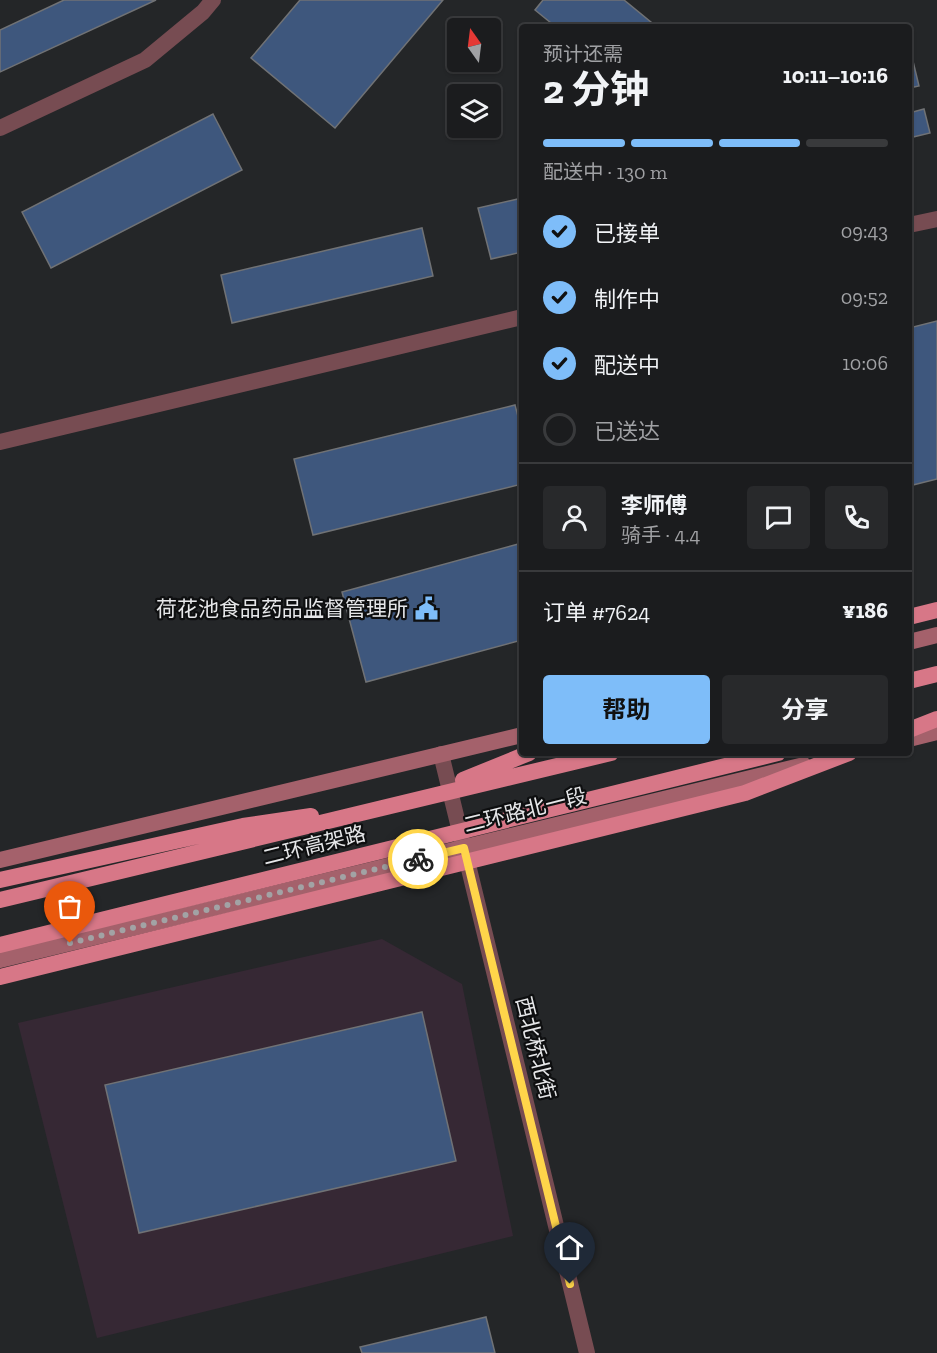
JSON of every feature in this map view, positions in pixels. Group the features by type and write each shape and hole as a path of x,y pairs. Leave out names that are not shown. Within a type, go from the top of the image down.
{"highway":[{"path":"912,616 937,610"},
{"path":"912,680 937,674"},
{"path":"912,720 937,714"},
{"path":"912,729 937,719"},
{"path":"0,880 243,826 410,802 523,756"},
{"name":"二环高架路","path":"0,900 599,756"},
{"name":"二环高架路","path":"0,945 766,756"},
{"path":"0,976 745,793 842,756"}],"main road":[{"path":"912,641 937,635"},
{"path":"912,738 937,732"},
{"path":"0,860 519,736"},
{"name":"二环路北一段","path":"0,960 838,756"}],"street":[{"path":"0,128 145,60 203,12 213,0"},
{"path":"912,224 937,219"},
{"path":"0,441 519,318"},
{"name":"西北桥北街","path":"441,754 587,1353"}],"shaded area":[{"path":"382,939 462,984 513,1236 97,1338 18,1023"}],"building":[{"path":"64,0 156,0 0,72 0,30"},
{"path":"300,0 443,0 335,128 251,58"},
{"path":"543,0 624,0 653,24 552,24 535,10"},
{"path":"912,57 919,86 912,87"},
{"path":"924,109 930,133 912,137 912,112"},
{"path":"213,114 242,170 51,268 22,212"},
{"path":"519,199 519,253 491,259 478,208"},
{"path":"422,228 433,276 232,323 221,275"},
{"path":"937,321 937,479 912,485 912,327"},
{"path":"515,405 519,420 519,485 313,535 294,459"},
{"path":"519,544 519,641 366,682 342,592"},
{"path":"422,1012 456,1161 139,1233 105,1085"},
{"path":"486,1317 495,1353 362,1353 360,1347"}],"way so far":[{"path":"70,943 418,859"}],"place":[{"name":"荷花池食品药品监督管理所","path":"426,608"}],"route":[{"path":"418,859 464,848 570,1284"}]}
